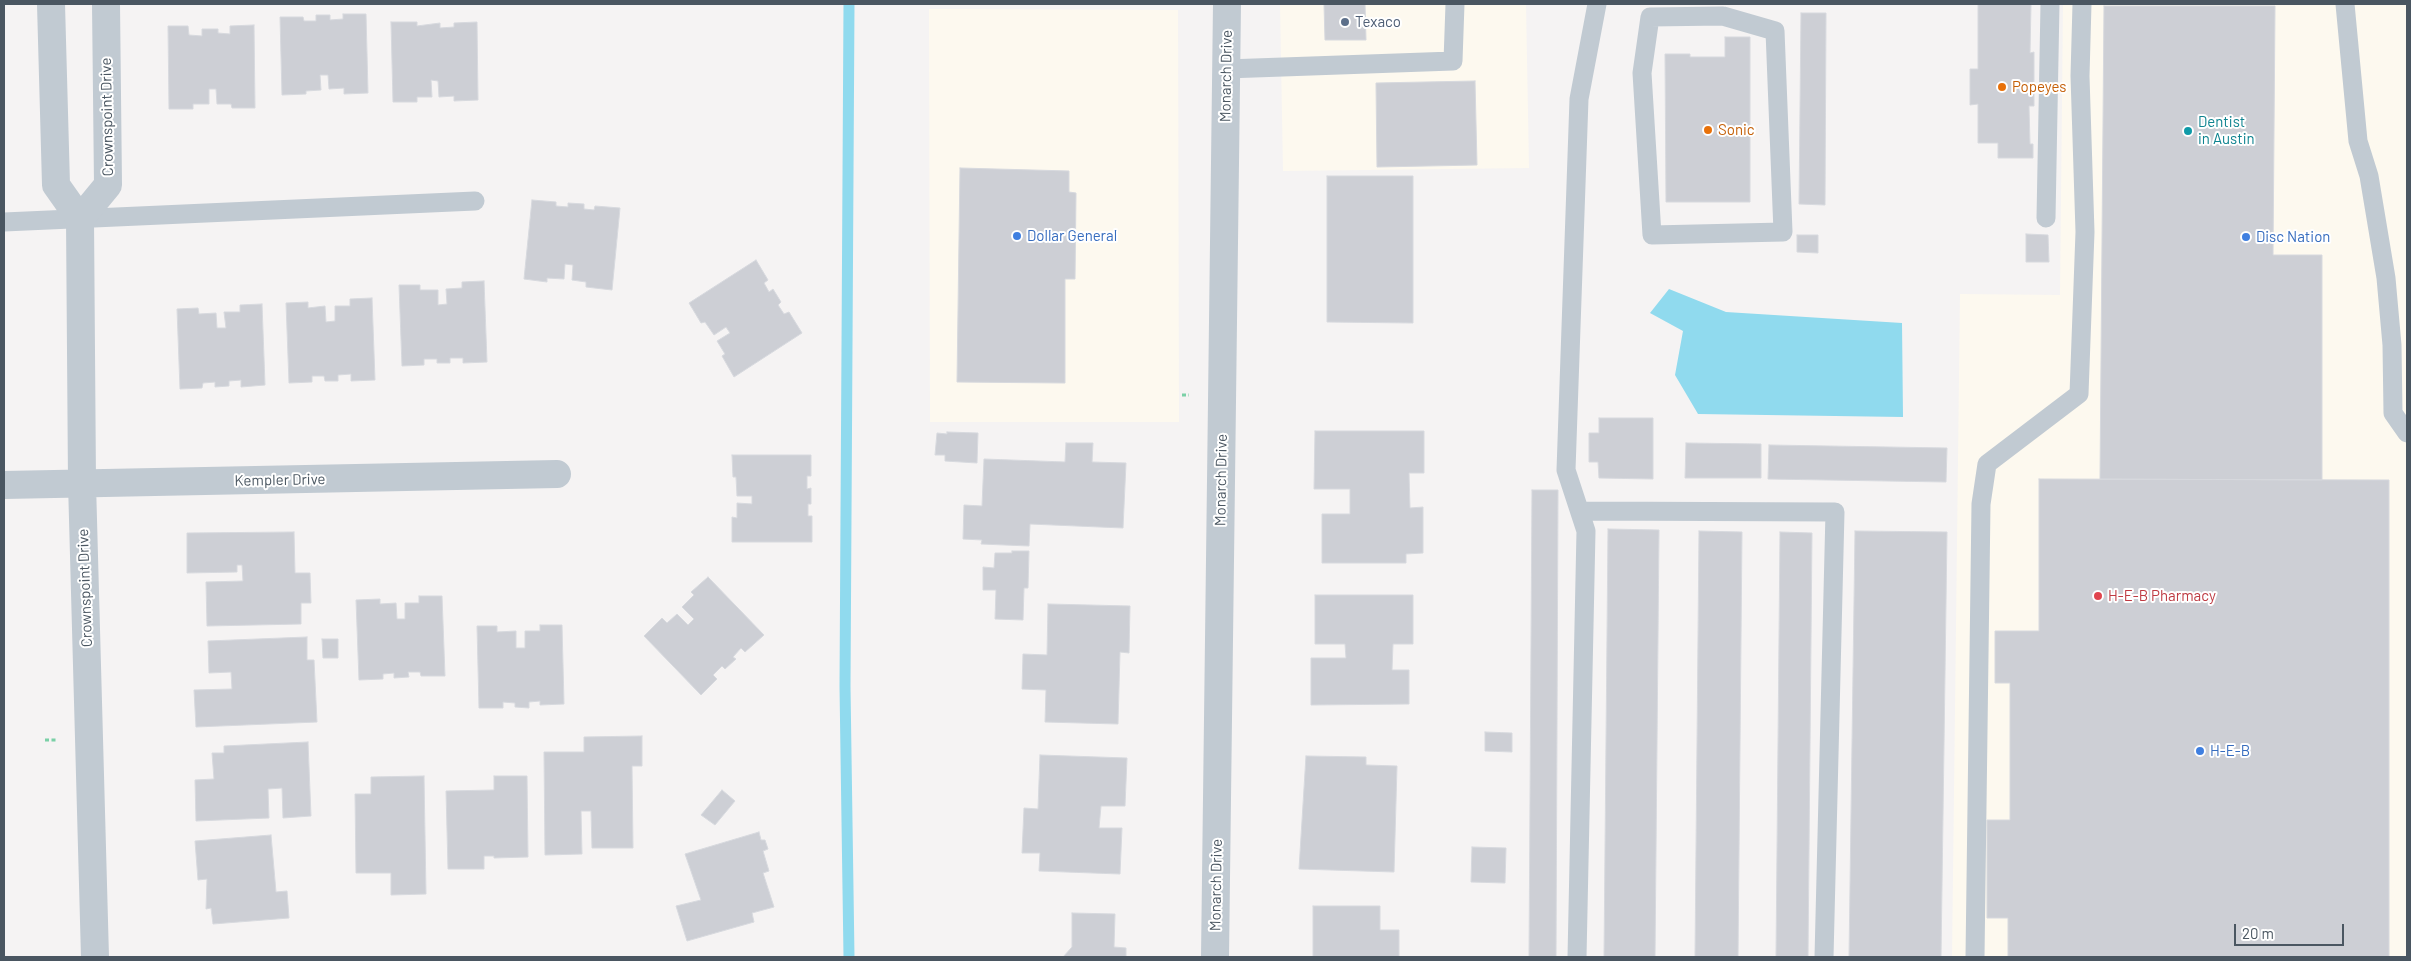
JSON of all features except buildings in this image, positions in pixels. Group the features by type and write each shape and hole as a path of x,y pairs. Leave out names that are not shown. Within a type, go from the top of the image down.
{"street":[{"path":"51,4 56,185 80,219"},
{"name":"Crownspoint Drive","path":"96,957 82,483 80,219 108,185 106,4"},
{"name":"Monarch Drive","path":"1215,957 1227,4"},
{"name":"Kempler Drive","path":"4,485 557,474"}],"lane":[{"path":"1226,69 1453,62 1455,4"},
{"path":"1577,957 1586,531 1566,470 1566,460 1579,98 1597,4"},
{"path":"2046,218 2050,4"},
{"path":"1975,957 1981,504 1987,464 2079,394 2085,232 2080,76 2082,4"},
{"path":"2345,4 2358,141 2370,176 2386,278 2392,345 2393,413 2407,433"},
{"path":"1723,16 1775,30 1783,232 1652,235 1642,73 1650,17 1723,16"},
{"path":"4,222 476,201"},
{"path":"1580,511 1836,512 1824,957"}],"shaded area":[{"path":"1280,4 1526,4 1529,168 1283,171"},
{"path":"2063,4 2407,4 2407,957 1952,957 1960,294 2060,295"},
{"path":"929,9 1178,10 1179,422 930,422"}],"water":[{"path":"1669,289 1726,312 1902,323 1903,417 1698,414 1675,375 1683,331 1650,313"}],"waterway":[{"path":"849,4 845,686 849,957"}],"place":[{"name":"Texaco","path":"1345,22"},
{"name":"Popeyes","path":"2002,87"},
{"name":"Sonic","path":"1708,130"},
{"name":"Dentist in Austin","path":"2188,131"},
{"name":"Dollar General","path":"1017,236"},
{"name":"Disc Nation","path":"2246,237"},
{"name":"H-E-B Pharmacy","path":"2098,596"},
{"name":"H-E-B","path":"2200,751"}]}
